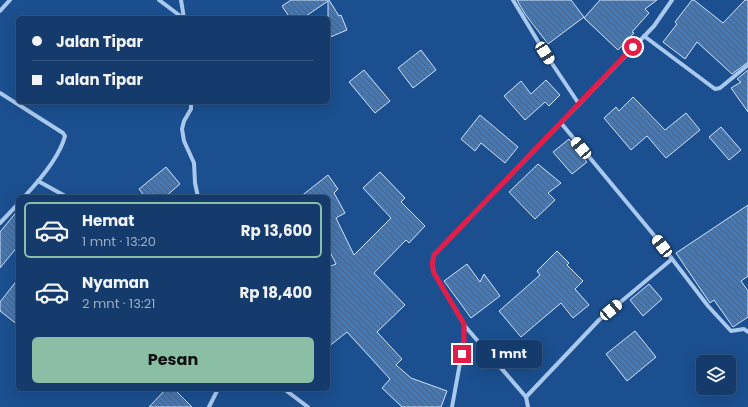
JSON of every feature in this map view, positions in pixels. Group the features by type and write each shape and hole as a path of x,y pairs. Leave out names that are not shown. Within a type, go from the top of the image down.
{"street":[{"path":"0,11 10,0"},
{"path":"159,0 180,16"},
{"path":"181,0 183,16"},
{"path":"513,0 545,53 579,104"},
{"path":"528,407 526,397 464,324 434,273 432,265 434,255 654,26 672,0"},
{"path":"644,36 715,89 720,88 748,65"},
{"path":"0,93 16,103"},
{"path":"17,104 66,136 62,147 38,181 26,195"},
{"path":"191,104 191,109 182,129 184,140 194,163 195,183 198,195"},
{"path":"561,123 672,259 708,306 731,331 744,329 748,332"},
{"path":"38,181 63,195"},
{"path":"0,223 16,206"},
{"path":"526,397 599,320 672,259"},
{"path":"452,407 464,340 464,324"},
{"path":"208,407 217,391"},
{"path":"287,391 308,407"}],"building":[{"path":"291,0 329,0 339,16 341,15 347,30 330,37 328,1 306,16 289,16 282,6"},
{"path":"517,0 571,0 584,17 548,44 525,14"},
{"path":"600,0 657,0 645,9 649,13 632,32 634,33 618,50 584,18"},
{"path":"692,0 723,23 745,0 748,0 748,62 732,74 697,42 685,59 663,42 677,24 675,22"},
{"path":"421,50 436,70 413,88 398,68"},
{"path":"364,70 390,101 375,113 349,82"},
{"path":"748,70 748,112 731,88 741,82 737,79"},
{"path":"546,80 560,95 549,106 545,102 525,120 504,96 521,81 531,94"},
{"path":"633,97 665,130 686,113 700,130 666,158 647,136 631,150 604,118 616,107 619,111"},
{"path":"480,115 518,147 505,163 481,143 475,151 461,139"},
{"path":"721,127 741,150 729,160 709,137"},
{"path":"569,139 587,162 572,174 553,152"},
{"path":"538,164 561,183 548,193 555,200 535,219 509,192"},
{"path":"166,167 180,184 167,195 144,195 139,189"},
{"path":"380,172 405,198 401,202 425,226 409,243 406,240 374,273 405,305 377,332 402,359 396,365 411,378 447,391 441,407 402,407 382,388 390,379 347,332 330,345 330,266 336,264 330,252 330,195 303,195 328,175 338,189 334,193 345,213 336,218 354,255 391,218 363,188"},
{"path":"748,205 748,276 741,281 748,291 748,317 733,327 714,300 710,303 676,253"},
{"path":"16,212 16,248 0,268 0,232"},
{"path":"557,251 569,263 567,265 583,281 575,289 589,305 573,318 561,303 521,337 499,311 540,275 537,271"},
{"path":"467,264 480,282 484,274 500,296 471,318 444,281"},
{"path":"16,282 16,323 0,311 0,302"},
{"path":"649,284 662,299 643,316 630,300"},
{"path":"635,331 656,357 627,381 606,354"},
{"path":"164,391 176,391 192,407 149,407"}],"route":[{"path":"462,354 464,324 434,273 432,265 434,255 633,47"}]}
